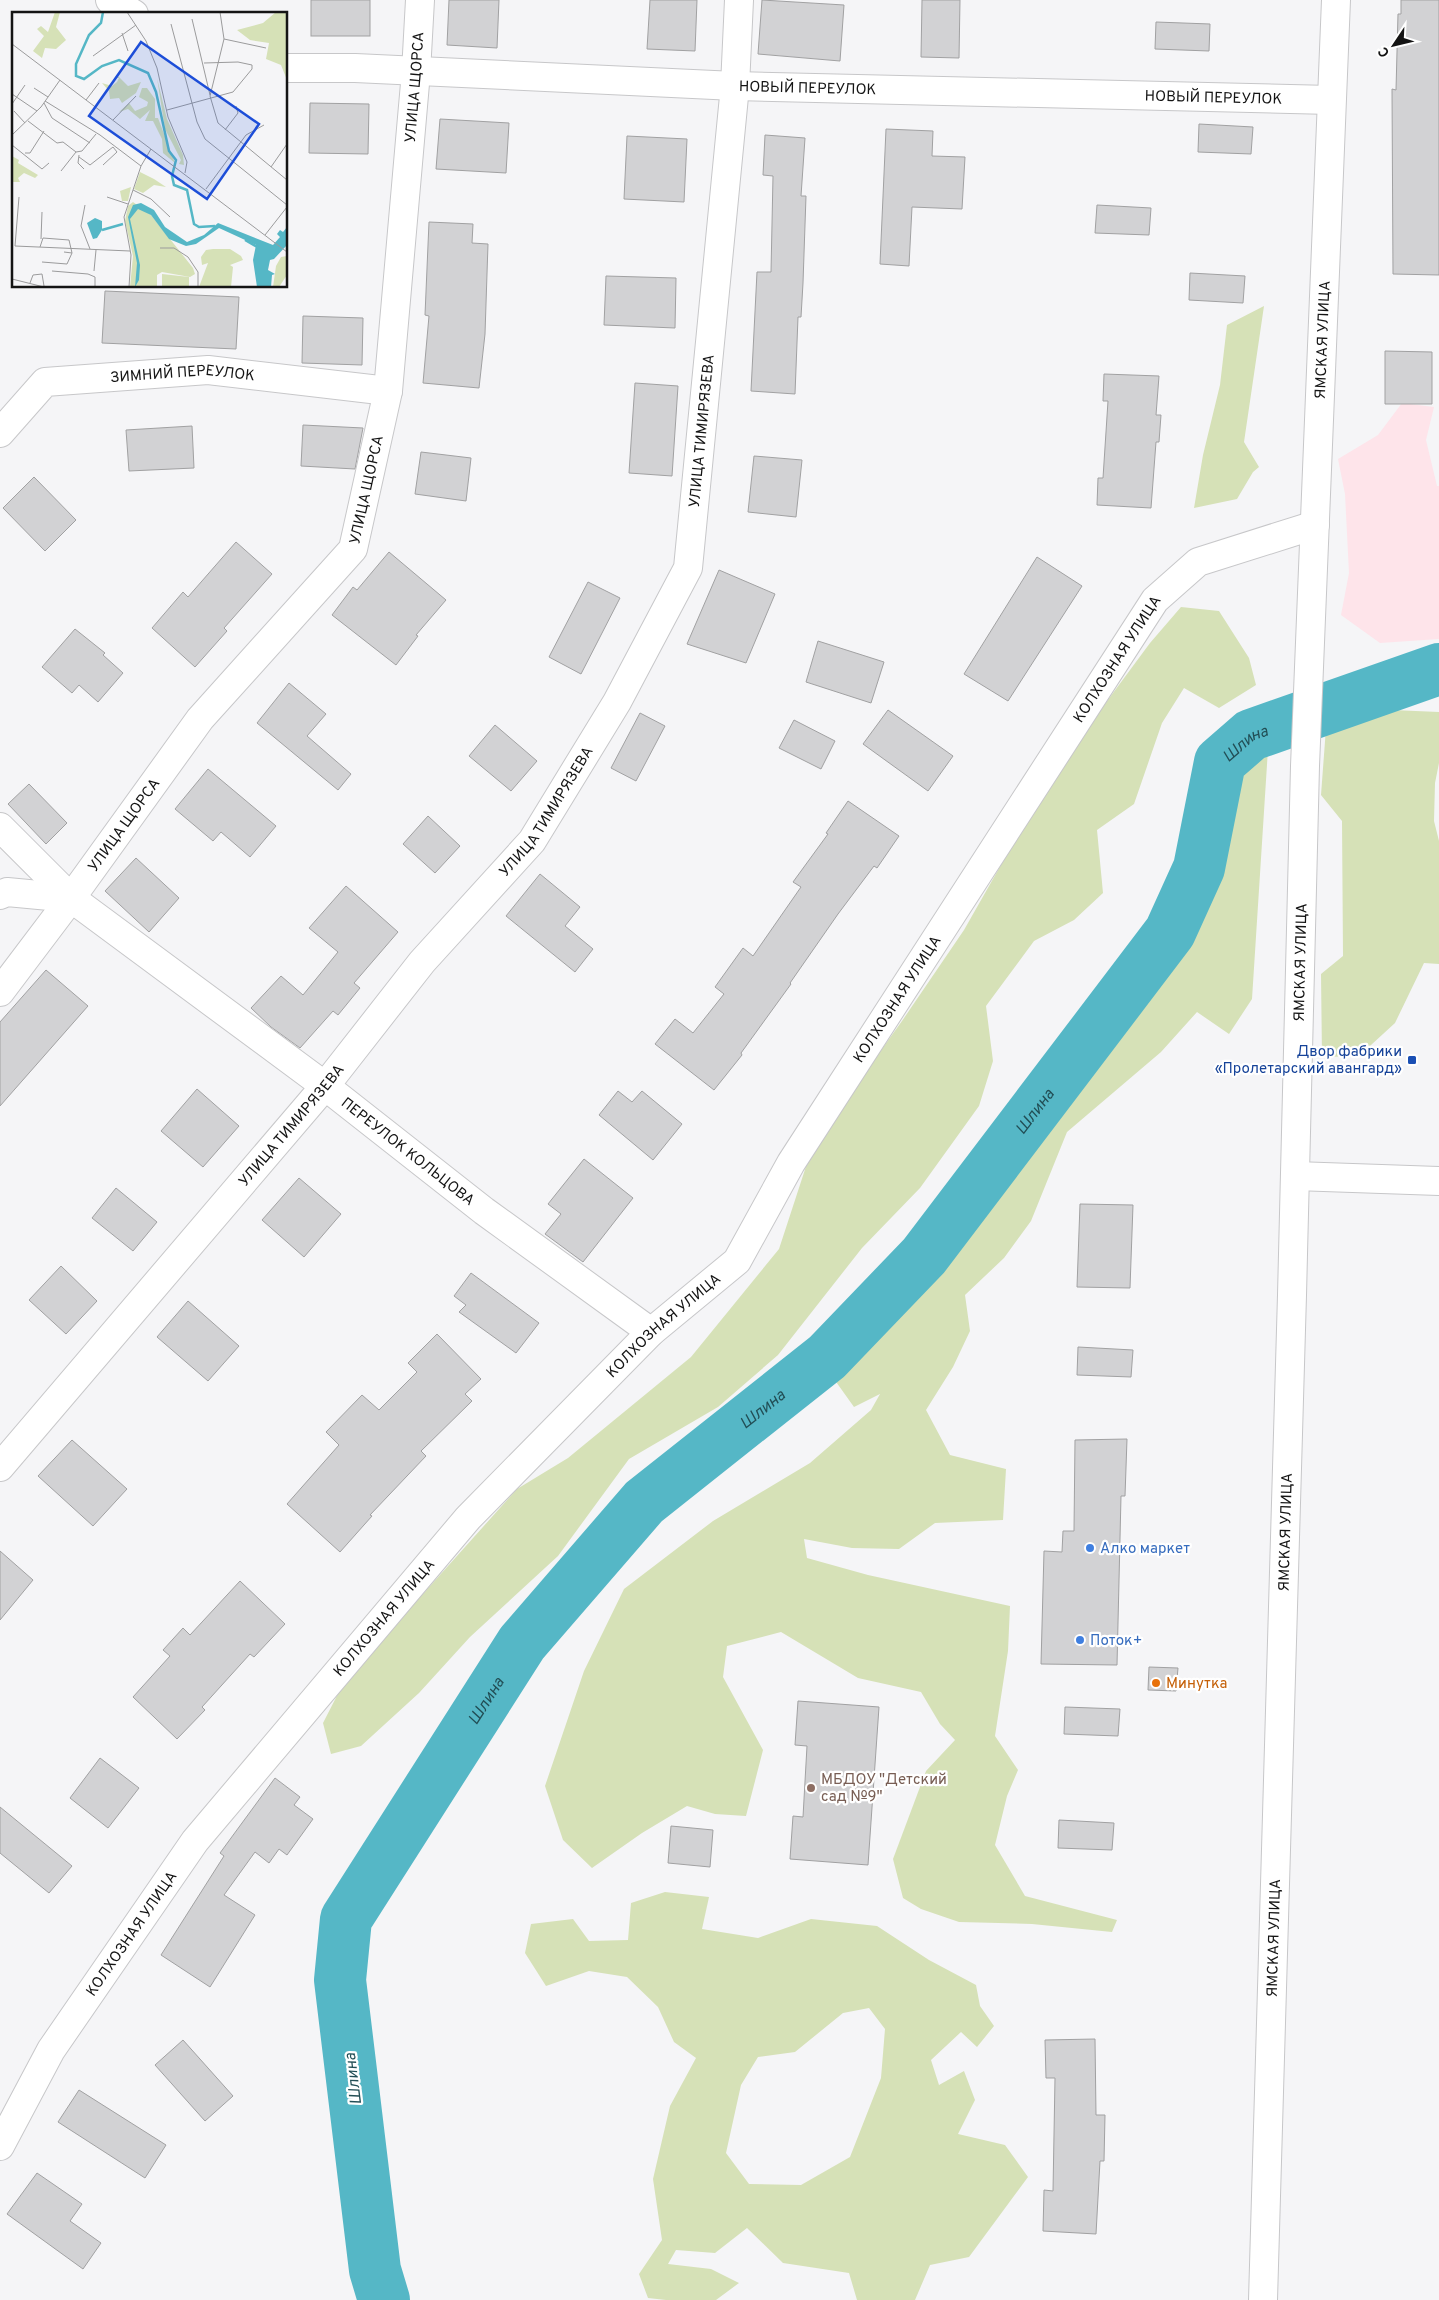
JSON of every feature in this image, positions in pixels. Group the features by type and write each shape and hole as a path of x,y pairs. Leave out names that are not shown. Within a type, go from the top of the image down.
{"main road":[{"path":"110,0 131,12"},
{"name":"УЛИЦА ЩОРСА","path":"0,992 71,898 200,719 353,549 388,392 416,72 420,0"},
{"name":"УЛИЦА ТИМИРЯЗЕВА","path":"0,1467 325,1086 422,962 532,841 617,702 688,568 735,86 739,0"},
{"name":"ЯМСКАЯ УЛИЦА","path":"1262,2300 1296,1176 1305,766 1336,0"},
{"name":"НОВЫЙ ПЕРЕУЛОК","path":"288,68 355,68 735,86 1331,100"},
{"name":"ЗИМНИЙ ПЕРЕУЛОК","path":"0,433 45,382 208,370 388,392"},
{"name":"КОЛХОЗНАЯ УЛИЦА","path":"0,2146 52,2050 195,1840 468,1518 651,1332 737,1261 791,1163 1155,600 1198,562 1315,525"},
{"name":"ПЕРЕУЛОК КОЛЬЦОВА","path":"0,827 71,898 325,1086 484,1211 651,1332"},
{"path":"0,895 7,892 71,898"},
{"path":"1296,1176 1439,1181"}],"shaded area":[{"path":"1402,403 1434,407 1426,440 1437,486 1439,486 1439,639 1380,643 1341,615 1349,573 1345,494 1338,459 1378,435"}],"green space":[{"path":"1264,306 1244,442 1259,467 1253,472 1237,499 1194,508 1203,455 1220,385 1227,325"},
{"path":"1181,607 1219,611 1249,658 1256,685 1219,708 1184,688 1162,723 1134,804 1097,830 1103,893 1074,920 1034,941 986,1006 993,1061 979,1106 920,1188 862,1248 778,1355 718,1407 629,1459 558,1556 470,1637 419,1693 361,1746 331,1754 323,1723 344,1682 517,1489 568,1458 691,1357 779,1249 813,1145 902,1021 964,930 1022,828 1093,720 1150,643"},
{"path":"1369,709 1439,712 1439,763 1435,783 1434,821 1439,841 1439,964 1424,963 1395,1023 1359,1056 1322,1057 1321,974 1343,956 1342,821 1321,795 1326,728 1344,718"},
{"path":"1268,749 1252,999 1229,1034 1197,1012 1161,1052 1067,1132 1031,1221 1004,1258 965,1295 970,1331 953,1367 926,1410 950,1455 1006,1469 1003,1520 935,1523 899,1549 852,1548 804,1539 807,1558 868,1575 1010,1606 1008,1651 995,1736 1018,1770 1007,1796 995,1845 1025,1896 1117,1920 1112,1932 1032,1924 959,1922 921,1909 903,1898 893,1859 926,1771 955,1740 940,1724 921,1692 858,1678 781,1632 727,1646 723,1677 763,1750 746,1816 715,1814 687,1806 642,1833 592,1868 563,1840 545,1786 584,1671 624,1589 713,1521 810,1463 871,1410 880,1394 854,1407 834,1379 907,1298 984,1205 1044,1120 1169,959 1206,905 1223,817 1228,768"},
{"path":"665,1892 709,1897 702,1929 758,1938 811,1919 877,1926 929,1960 976,1985 980,2006 994,2026 977,2047 961,2032 931,2060 939,2085 964,2071 975,2100 958,2134 1005,2145 1028,2177 969,2257 930,2265 915,2300 857,2300 849,2273 783,2263 747,2228 715,2253 676,2250 668,2264 711,2269 739,2283 716,2300 648,2298 639,2274 662,2240 653,2179 670,2106 696,2058 674,2042 658,2007 627,1977 589,1971 546,1986 525,1953 531,1924 573,1919 589,1941 628,1940 631,1903","holes":["869,2008 885,2029 881,2078 850,2157 801,2185 749,2184 726,2153 741,2085 758,2057 795,2052 843,2013"]}],"building":[{"path":"311,0 370,0 370,36 311,36"},
{"path":"449,0 499,0 497,48 447,45"},
{"path":"650,0 697,0 695,51 647,49"},
{"path":"762,0 844,5 840,61 758,54"},
{"path":"922,0 960,0 959,58 921,57"},
{"path":"1401,0 1439,0 1439,275 1393,274 1392,89 1396,90 1398,14 1401,14"},
{"path":"1156,22 1210,24 1209,51 1155,49"},
{"path":"310,103 369,104 368,154 309,153"},
{"path":"440,119 509,123 506,173 436,169"},
{"path":"1199,124 1253,127 1251,154 1198,152"},
{"path":"886,129 933,131 932,156 965,157 962,209 912,207 909,266 880,264"},
{"path":"765,135 805,138 801,196 806,196 803,283 801,317 798,317 795,394 751,391 757,272 771,272 773,176 763,175"},
{"path":"627,136 687,139 684,202 624,199"},
{"path":"1097,205 1151,208 1149,235 1095,233"},
{"path":"429,222 473,224 472,243 488,244 485,334 479,388 423,383 429,316 425,315"},
{"path":"1190,273 1245,276 1243,303 1189,300"},
{"path":"606,276 676,278 675,328 604,325"},
{"path":"105,291 239,297 236,349 102,343"},
{"path":"303,316 363,318 362,365 302,363"},
{"path":"1385,351 1432,352 1432,404 1385,404"},
{"path":"1104,374 1159,376 1156,415 1161,415 1159,442 1156,442 1151,508 1097,505 1098,478 1103,478 1108,401 1103,401"},
{"path":"635,383 678,386 672,476 629,473"},
{"path":"303,425 363,428 355,469 301,466"},
{"path":"192,426 194,468 129,471 126,430"},
{"path":"421,452 471,458 466,501 415,494"},
{"path":"754,456 802,460 796,517 748,512"},
{"path":"34,477 76,520 45,551 3,508"},
{"path":"236,542 272,574 224,628 227,631 195,667 152,628 183,592 188,597"},
{"path":"389,552 446,600 416,635 418,636 396,665 332,615 353,587 357,590"},
{"path":"1037,557 1082,586 1008,701 964,674"},
{"path":"719,570 775,594 746,663 687,644"},
{"path":"588,582 620,598 581,674 549,657"},
{"path":"75,629 105,653 103,655 123,673 98,702 79,685 72,693 42,667"},
{"path":"818,641 884,662 871,703 806,682"},
{"path":"289,683 326,714 307,736 351,774 338,790 257,723"},
{"path":"888,710 953,756 928,791 863,744"},
{"path":"640,713 665,726 636,781 611,768"},
{"path":"794,720 835,741 821,769 779,748"},
{"path":"495,725 537,761 511,791 469,756"},
{"path":"208,769 276,826 250,857 221,832 213,841 175,809"},
{"path":"29,784 67,823 46,844 8,804"},
{"path":"848,801 899,836 877,868 874,866 838,914 791,984 741,1053 742,1055 714,1090 655,1044 675,1019 693,1033 724,994 715,987 743,948 753,956 801,887 793,882 828,834 826,833"},
{"path":"428,816 460,846 435,873 403,844"},
{"path":"136,858 179,898 149,932 105,891"},
{"path":"540,874 580,907 565,926 593,949 575,972 506,916"},
{"path":"346,886 398,932 354,983 360,988 338,1015 333,1011 300,1048 271,1027 251,1008 281,976 303,995 338,952 309,928"},
{"path":"46,970 88,1006 0,1106 0,1022"},
{"path":"197,1089 239,1126 203,1167 161,1131"},
{"path":"618,1091 632,1102 642,1091 682,1124 653,1160 599,1115"},
{"path":"584,1159 633,1198 583,1262 545,1234 561,1214 548,1204"},
{"path":"299,1178 341,1214 304,1257 262,1220"},
{"path":"116,1188 157,1222 133,1251 92,1218"},
{"path":"1080,1204 1133,1205 1130,1288 1077,1287"},
{"path":"61,1266 97,1301 66,1334 29,1300"},
{"path":"471,1273 539,1323 516,1353 459,1312 466,1305 454,1296"},
{"path":"188,1301 239,1346 208,1381 157,1337"},
{"path":"437,1334 481,1379 465,1394 472,1401 421,1451 426,1456 370,1515 372,1516 340,1552 287,1504 339,1445 326,1432 362,1395 379,1410 417,1372 408,1363"},
{"path":"1078,1347 1133,1350 1131,1377 1077,1375"},
{"path":"1127,1439 1125,1496 1121,1496 1117,1665 1041,1664 1044,1551 1062,1552 1063,1531 1074,1531 1075,1440"},
{"path":"72,1440 127,1489 93,1526 38,1476"},
{"path":"0,1551 33,1580 0,1620"},
{"path":"240,1581 285,1624 254,1657 250,1654 202,1707 205,1710 177,1739 133,1697 170,1656 163,1650 183,1628 190,1635"},
{"path":"1149,1667 1178,1668 1176,1691 1148,1690"},
{"path":"798,1701 879,1707 868,1865 790,1859 793,1816 803,1817 807,1746 795,1745"},
{"path":"1065,1707 1120,1709 1118,1736 1064,1734"},
{"path":"100,1758 139,1788 108,1828 70,1798"},
{"path":"275,1778 300,1797 294,1805 313,1819 287,1855 279,1849 269,1863 255,1852 224,1895 255,1915 210,1987 161,1955 224,1856 220,1853"},
{"path":"0,1807 72,1866 49,1893 0,1853"},
{"path":"1059,1820 1114,1823 1112,1850 1058,1848"},
{"path":"671,1826 713,1830 710,1867 668,1863"},
{"path":"1095,2039 1096,2115 1105,2115 1104,2161 1100,2161 1096,2234 1043,2231 1044,2190 1053,2191 1055,2078 1046,2078 1045,2040"},
{"path":"183,2040 233,2096 205,2121 155,2065"},
{"path":"79,2090 166,2145 145,2178 58,2122"},
{"path":"37,2173 82,2204 70,2221 101,2243 83,2269 7,2214"}],"waterway":[{"name":"Шлина","path":"384,2300 375,2270 340,1980 346,1919 522,1643 644,1502 827,1357 924,1256 1170,932 1199,868 1220,762 1251,735 1439,669"}],"place":[{"name":"Двор фабрики «Пролетарский авангард»","path":"1412,1060"},
{"name":"Алко маркет","path":"1090,1548"},
{"name":"Поток+","path":"1080,1640"},
{"name":"Минутка","path":"1156,1683"},
{"name":"МБДОУ \"Детский сад №9\"","path":"811,1788"}]}
